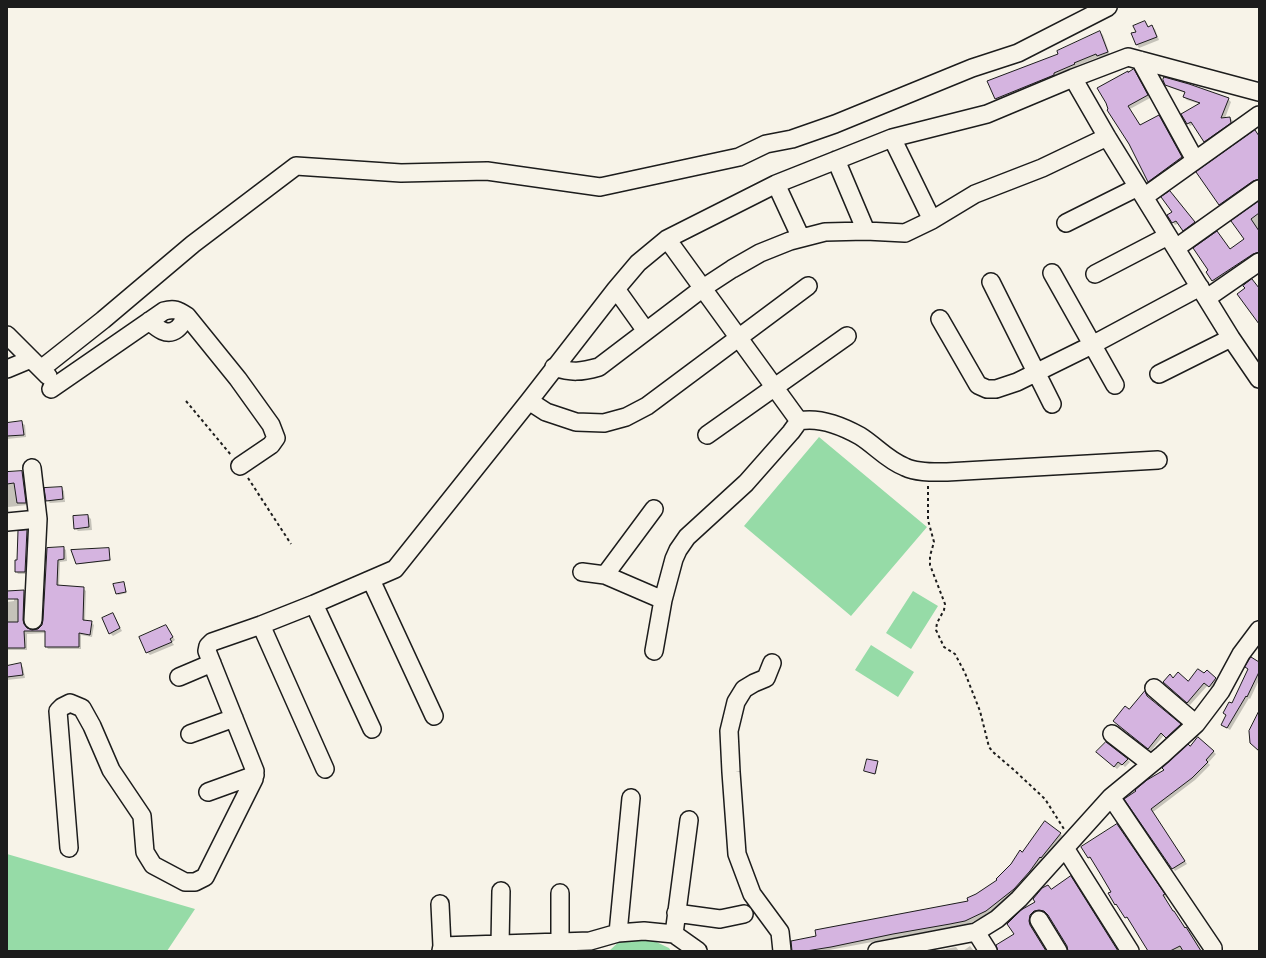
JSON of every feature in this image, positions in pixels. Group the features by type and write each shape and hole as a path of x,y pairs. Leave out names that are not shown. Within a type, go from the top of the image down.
{"street":[{"path":"7,369 36,364 103,320 193,244 296,166 401,173 487,171 600,187 739,157 766,144 792,139 835,124 972,68 1018,53 1108,7"},
{"path":"69,848 58,711 62,707 70,704 82,708 92,726 111,770 142,816 145,852 153,865 184,882 195,882 205,877 255,775 255,771 207,651 208,646 212,642 261,625 371,580 395,569 400,565 638,262 667,239 776,184 836,160 892,138 986,114 1128,56 1259,92"},
{"path":"1140,60 1195,160"},
{"path":"1073,78 1107,138 1231,338 1259,379"},
{"path":"1066,223 1141,192 1195,160 1259,115"},
{"path":"892,138 932,220"},
{"path":"554,367 564,370 584,372 599,367 703,288 760,253 790,241 825,232 866,231 905,233 932,220 975,194 1042,168 1107,138"},
{"path":"836,160 866,231"},
{"path":"776,184 801,238"},
{"path":"1095,274 1172,242 1259,189"},
{"path":"667,239 799,421"},
{"path":"940,319 978,385 987,389 996,389 1017,382 1036,371 1203,293 1257,266"},
{"path":"1052,273 1115,385"},
{"path":"991,282 1052,404"},
{"path":"529,401 546,412 576,422 604,423 626,417 647,406 808,286"},
{"path":"616,289 646,331"},
{"path":"7,335 36,364 54,387 164,311 170,309 177,310 187,316 238,378 271,425 276,438 271,445 240,466"},
{"path":"708,435 847,336"},
{"path":"1159,374 1231,338"},
{"path":"654,651 663,600 674,559 678,550 687,537 746,483 799,421 809,419 834,424 860,436 890,460 907,468 928,472 1158,460"},
{"path":"32,468 38,519 33,620"},
{"path":"605,575 654,509"},
{"path":"7,522 38,519"},
{"path":"582,572 605,575 663,600"},
{"path":"371,580 434,716"},
{"path":"314,604 372,729"},
{"path":"261,625 325,769"},
{"path":"877,951 914,948 976,932 997,919 1014,904 1111,797 1196,724 1221,691 1241,654 1259,630"},
{"path":"179,677 212,663"},
{"path":"772,663 766,678 754,683 744,690 736,702 729,731 736,854 752,894 780,932 782,951"},
{"path":"1154,688 1196,724"},
{"path":"190,734 234,718"},
{"path":"1112,734 1151,764"},
{"path":"208,792 255,775"},
{"path":"1111,797 1213,948 1213,951"},
{"path":"618,933 630,798"},
{"path":"674,934 689,820"},
{"path":"1068,844 1130,951"},
{"path":"500,945 501,892"},
{"path":"560,893 560,943"},
{"path":"440,904 442,949 500,945 590,942 618,933 644,931 674,934 698,951"},
{"path":"676,913 720,919 744,914"},
{"path":"1039,920 1058,951"},
{"path":"976,932 988,951"}],"path":[{"path":"928,472 928,520 934,542 930,556 930,565 945,604 944,610 937,623 936,630 944,647 955,654 965,673 980,711 989,746 993,752 1045,799 1068,844"}],"green space":[{"path":"819,437 927,527 851,616 744,526"},
{"path":"913,591 938,606 911,649 886,633"},
{"path":"871,645 914,672 898,697 855,670"},
{"path":"7,854 195,909 167,951 7,951"},
{"path":"624,937 650,939 669,948 671,951 609,951"}],"building":[{"path":"1145,21 1148,27 1152,25 1157,37 1136,45 1131,33 1136,32 1133,26"},
{"path":"1100,31 1108,52 1097,56 1096,54 1074,63 1075,64 1054,73 1054,75 995,99 987,81 1058,54 1057,51"},
{"path":"1134,69 1148,95 1128,106 1140,125 1159,115 1182,157 1148,182 1129,144 1107,110 1106,103 1097,88"},
{"path":"1164,77 1229,98 1221,118 1230,117 1231,123 1204,142 1191,122 1187,124 1181,114 1200,103 1183,97 1185,92 1165,85 1163,80"},
{"path":"1255,130 1259,136 1259,179 1253,181 1219,205 1196,172"},
{"path":"1170,191 1195,222 1183,231 1176,221 1172,223 1167,215 1172,212 1161,197"},
{"path":"1259,201 1259,213 1251,219 1259,231 1259,252 1253,254 1212,281 1206,272 1208,270 1193,248 1217,231 1230,249 1244,239 1231,221"},
{"path":"1252,279 1259,288 1259,324 1237,294 1245,288 1243,286"},
{"path":"22,421 24,435 7,436 7,423"},
{"path":"22,471 26,503 17,503 14,483 7,484 7,472"},
{"path":"62,487 63,499 46,501 44,488"},
{"path":"88,515 89,527 74,529 73,516"},
{"path":"27,530 25,572 15,572 18,531"},
{"path":"64,547 64,559 58,560 57,585 84,587 83,620 92,621 90,635 79,633 79,647 45,647 45,631 24,631 25,648 7,648 7,622 18,622 18,599 7,599 7,591 24,590 24,624 27,628 32,630 38,629 42,625 43,620 47,548"},
{"path":"109,548 110,560 76,564 71,550"},
{"path":"124,582 126,592 116,594 113,584"},
{"path":"113,613 120,628 109,634 102,618"},
{"path":"166,625 173,637 170,639 172,642 146,653 139,637"},
{"path":"1251,657 1259,662 1259,672 1247,697 1246,696 1227,728 1221,725 1226,715 1223,713 1229,702 1232,703 1248,669 1245,667"},
{"path":"21,663 23,675 7,677 7,666"},
{"path":"1198,669 1204,673 1207,670 1216,678 1209,687 1204,683 1187,703 1163,682 1170,674 1173,678 1178,672 1188,681"},
{"path":"1145,691 1147,696 1181,724 1166,738 1161,733 1148,749 1113,721 1125,706 1129,709"},
{"path":"1259,711 1259,751 1250,743 1249,731"},
{"path":"1198,737 1214,751 1206,760 1208,762 1192,778 1151,809 1185,861 1172,869 1124,799 1136,791 1135,790 1147,780 1164,770 1162,768 1188,744 1190,746"},
{"path":"1106,742 1128,759 1122,765 1118,762 1114,767 1096,752"},
{"path":"867,759 878,761 875,774 864,771"},
{"path":"1045,821 1061,833 1014,889 986,911 965,921 831,947 806,951 792,951 791,941 816,936 815,930 968,901 967,898 976,894 997,880 996,879 1011,864 1020,850 1022,852"},
{"path":"1117,824 1165,894 1163,895 1173,911 1185,928 1186,927 1201,951 1183,951 1180,946 1170,951 1148,951 1127,917 1125,918 1116,904 1115,905 1108,893 1111,892 1090,857 1088,858 1081,847"},
{"path":"1071,876 1118,951 1068,951 1067,946 1048,915 1044,911 1039,910 1034,911 1030,915 1029,921 1046,951 998,951 996,945 1014,934 1007,924 1021,910 1035,902 1033,899 1042,888 1048,885 1051,889"}]}
